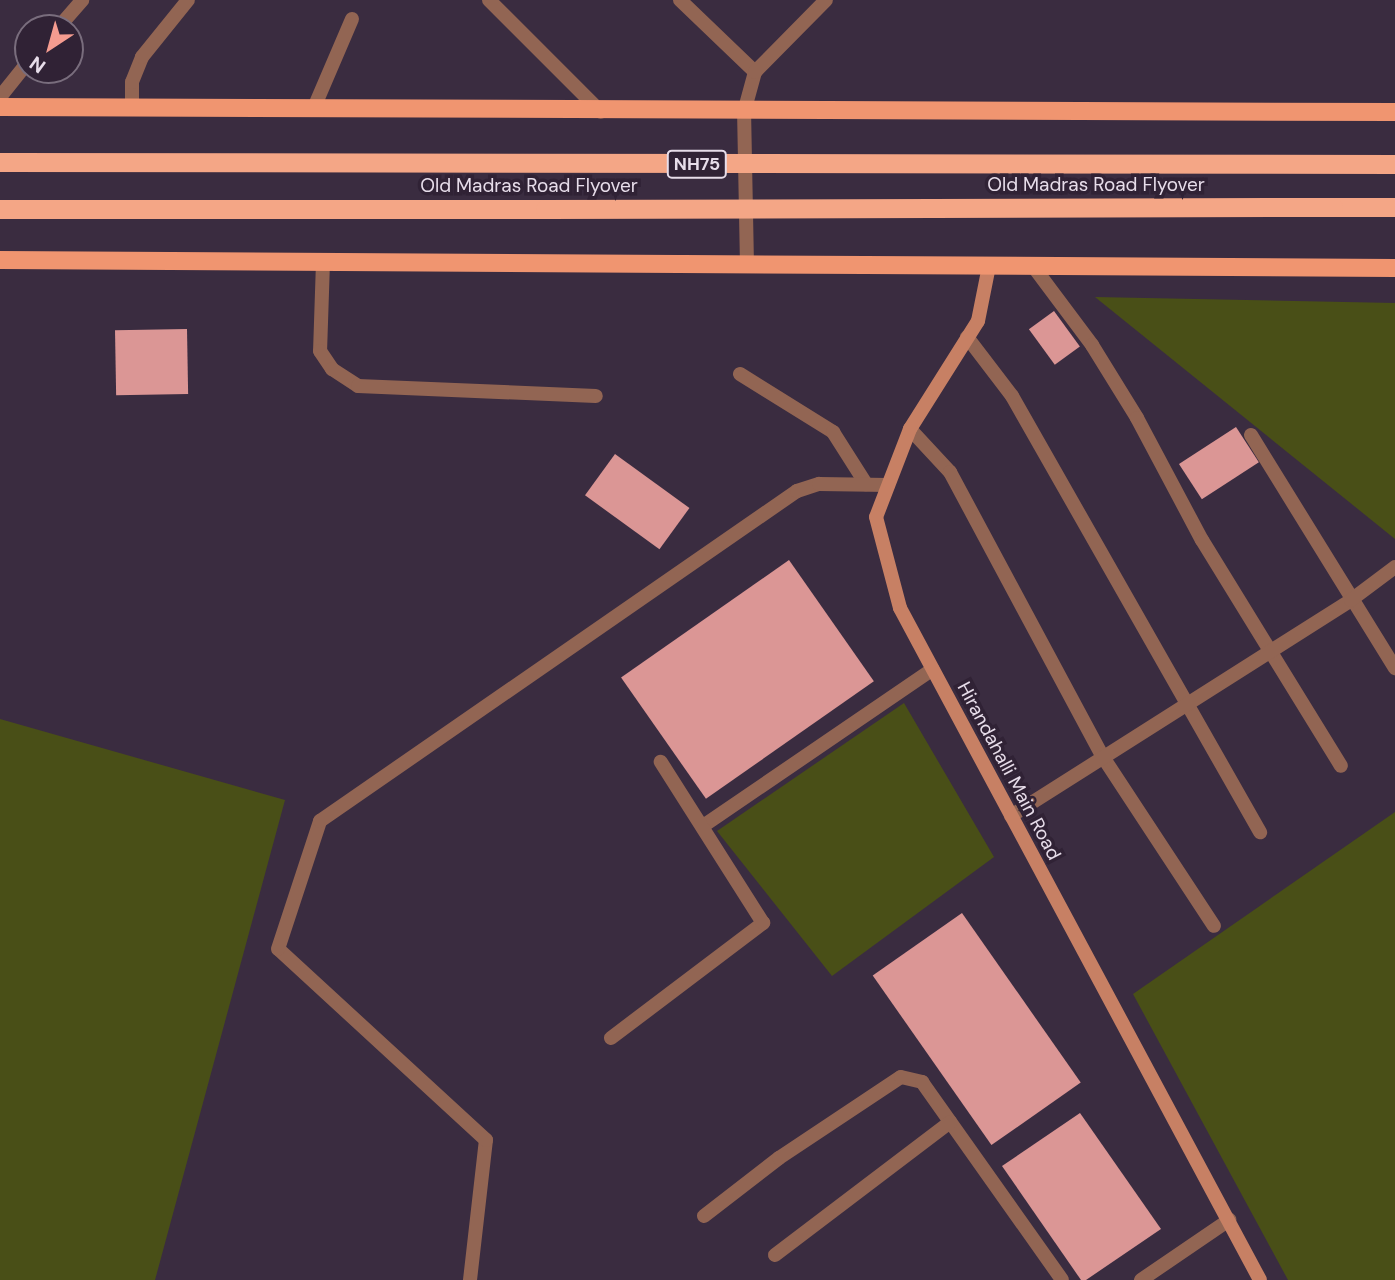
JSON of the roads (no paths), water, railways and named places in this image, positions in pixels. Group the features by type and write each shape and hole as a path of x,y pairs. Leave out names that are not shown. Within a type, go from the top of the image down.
{"highway":[{"name":"Old Madras Road Flyover","path":"0,162 1395,164"},
{"name":"Old Madras Road Flyover","path":"0,209 1395,207"}],"main road":[{"path":"0,107 601,112 1395,112"},
{"path":"0,260 1395,268"},
{"name":"Hirandahalli Main Road","path":"989,266 978,321 909,429 876,517 900,608 1259,1279"}],"street":[{"path":"70,14 82,0"},
{"path":"132,108 132,82 142,57 188,0"},
{"path":"489,0 601,112"},
{"path":"680,0 755,72"},
{"path":"747,265 744,112 755,72 826,0"},
{"path":"313,110 352,19"},
{"path":"0,97 14,80"},
{"path":"323,262 320,351 332,369 358,386 596,396"},
{"path":"1033,266 1092,345 1131,407 1202,540 1342,766"},
{"path":"967,337 1012,396 1184,706 1260,832"},
{"path":"740,374 833,432 866,484"},
{"path":"909,429 950,472 1103,757 1214,926"},
{"path":"1251,435 1350,600 1395,668"},
{"path":"470,1280 486,1140 278,949 320,821 797,491 819,484 888,485"},
{"path":"1011,816 1350,600 1395,567"},
{"path":"703,826 933,669"},
{"path":"611,1038 763,923 661,762"},
{"path":"704,1216 779,1158 901,1077 922,1082 1062,1280"},
{"path":"775,1255 950,1122"},
{"path":"1141,1280 1228,1220"}]}
